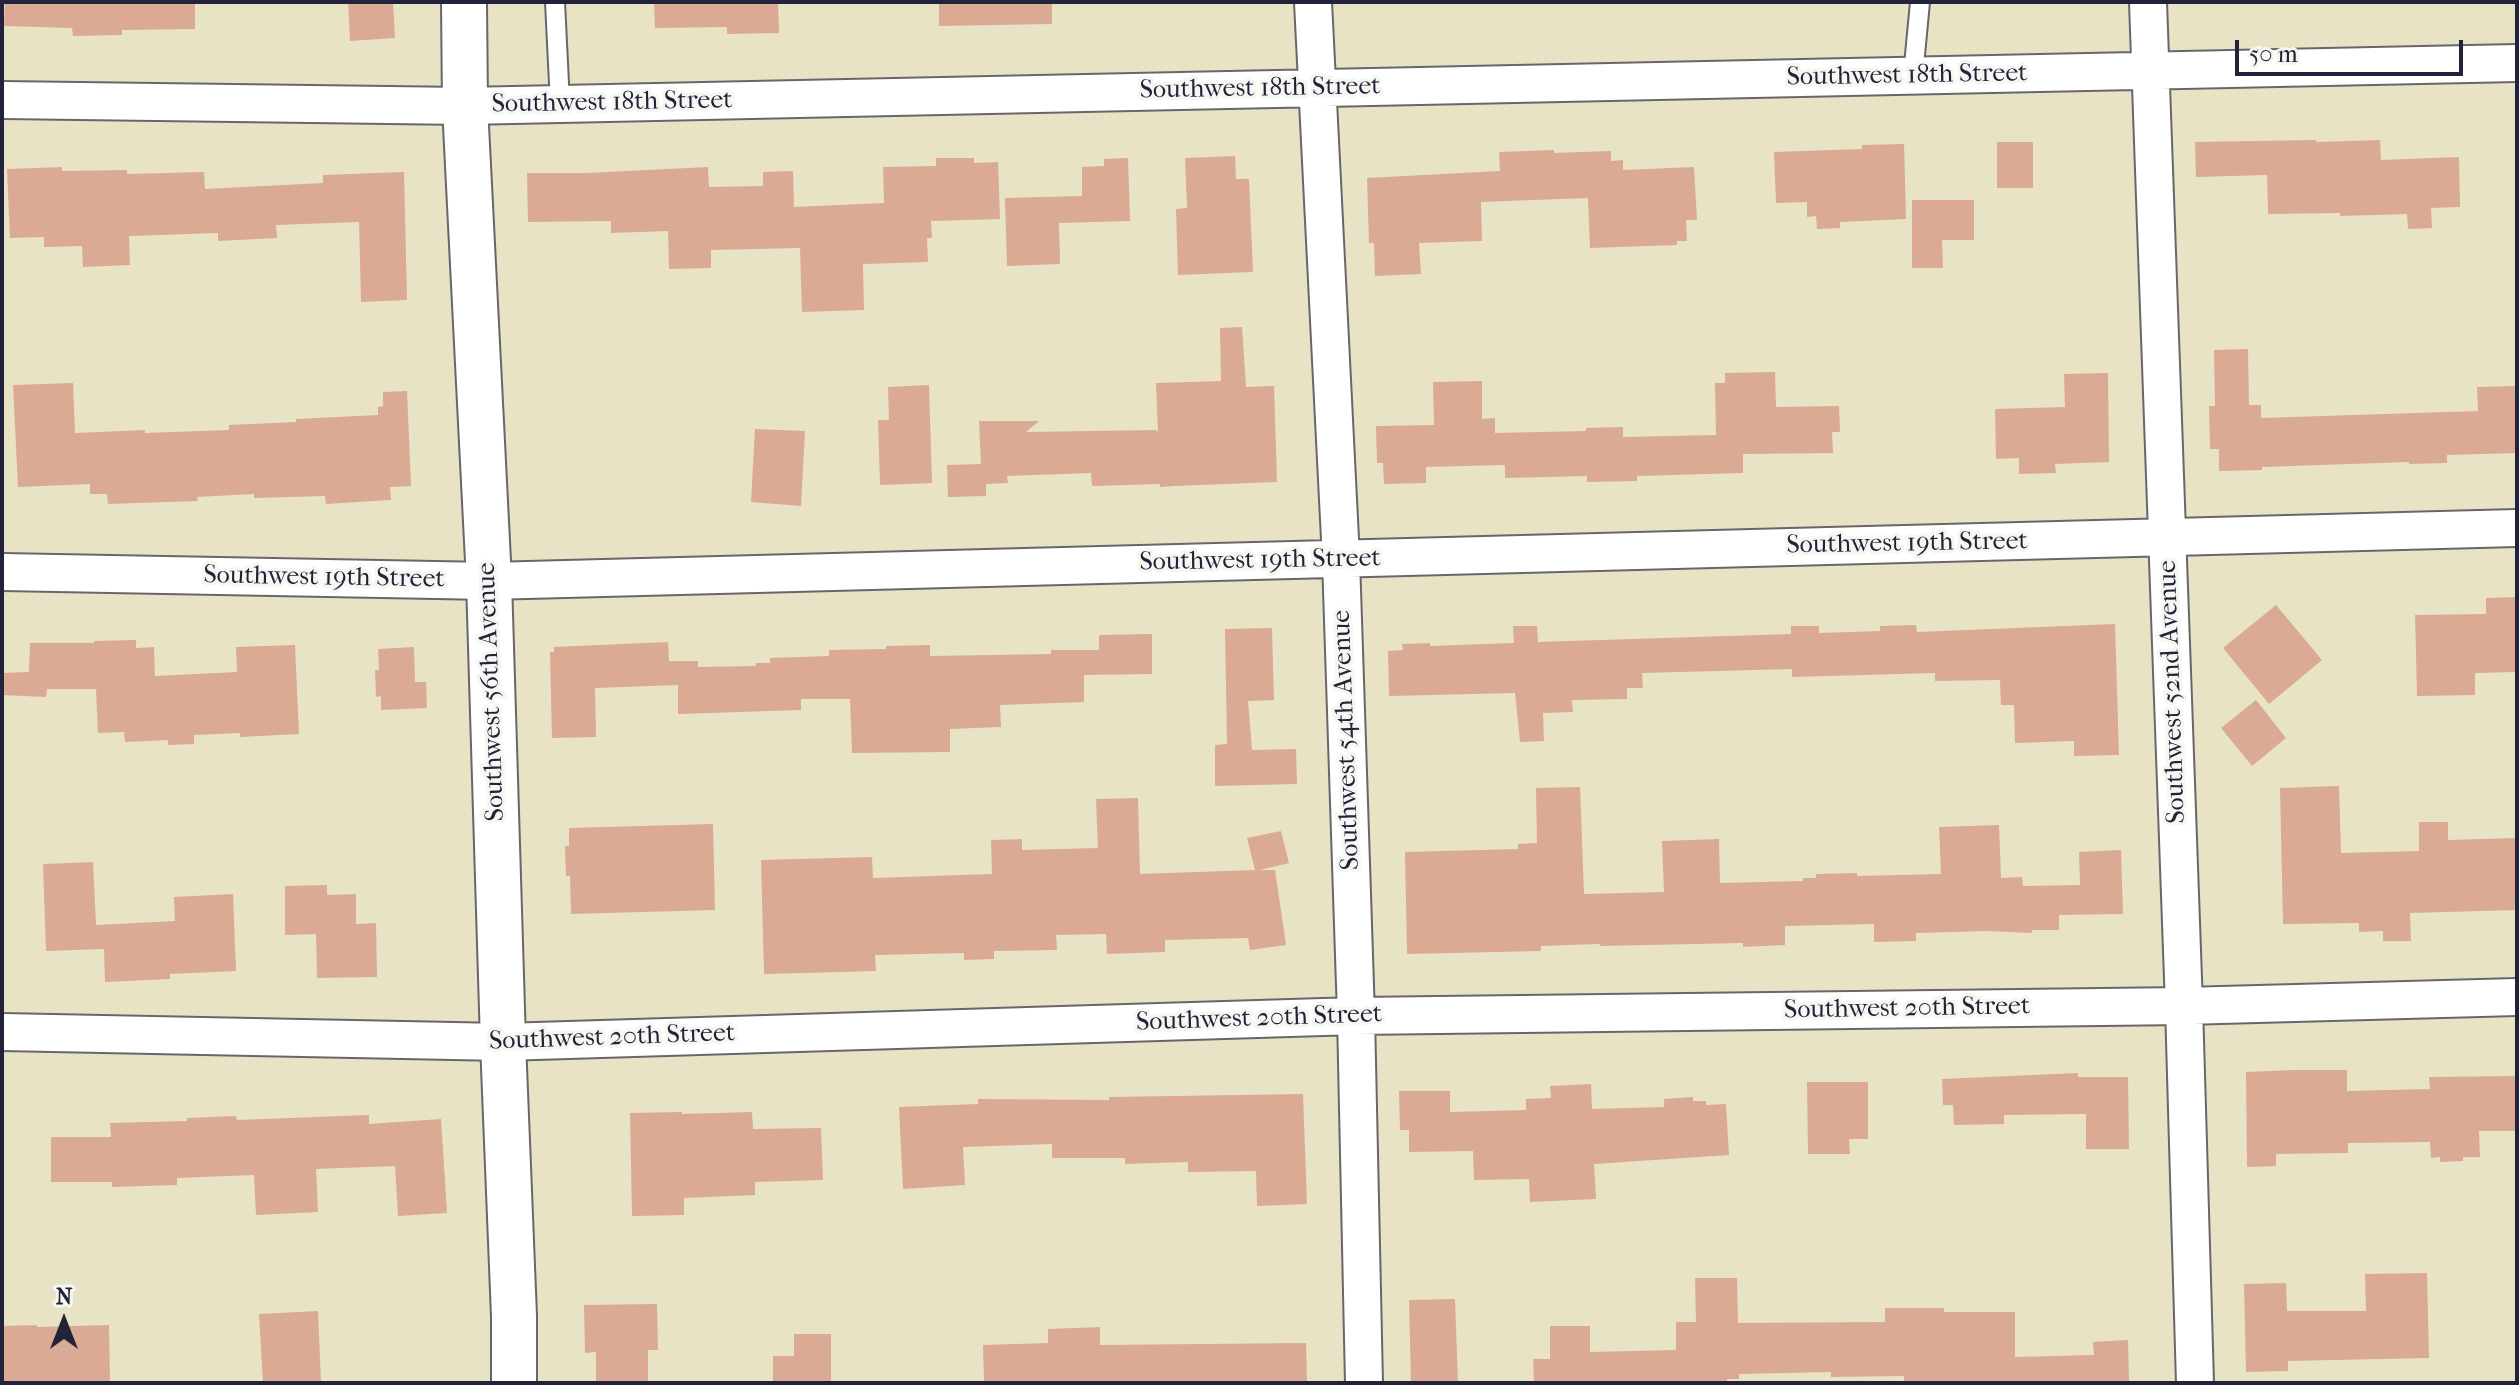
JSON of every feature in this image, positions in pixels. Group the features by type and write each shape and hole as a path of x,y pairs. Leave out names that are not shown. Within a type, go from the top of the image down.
{"street":[{"name":"Southwest 56th Avenue","path":"464,2 465,106 489,581 514,1383"},
{"name":"Southwest 54th Avenue","path":"1313,2 1341,559 1364,1383"},
{"name":"Southwest 52nd Avenue","path":"2148,2 2195,1383"},
{"name":"Southwest 18th Street","path":"2,100 465,106 2517,63"},
{"name":"Southwest 19th Street","path":"2,572 489,581 2517,528"},
{"name":"Southwest 20th Street","path":"2,1032 503,1042 1356,1016 2184,1006 2517,997"}],"lane":[{"path":"555,2 560,104"},
{"path":"1913,76 1920,2"}],"building":[{"path":"5,2 195,2 195,29 122,30 122,35 73,36 72,28 4,26"},
{"path":"348,2 393,2 395,38 350,41"},
{"path":"654,2 778,2 779,33 727,34 727,27 655,28"},
{"path":"939,2 1052,2 1052,24 939,26"},
{"path":"2380,140 2381,160 2459,157 2460,207 2431,208 2432,228 2408,229 2407,214 2268,214 2267,175 2196,177 2195,142"},
{"path":"1997,142 2033,142 2033,188 1997,188"},
{"path":"1904,144 1906,219 1840,222 1840,228 1817,229 1816,216 1807,217 1807,202 1776,203 1774,152 1862,149 1862,145"},
{"path":"1554,150 1554,153 1611,151 1611,161 1623,160 1623,170 1694,167 1697,220 1686,220 1687,241 1677,241 1677,245 1590,248 1588,198 1481,202 1482,241 1419,243 1421,274 1375,276 1374,243 1369,243 1367,178 1500,171 1499,152"},
{"path":"1235,156 1236,179 1249,179 1253,272 1178,275 1176,209 1187,208 1185,158"},
{"path":"936,158 974,158 974,163 998,162 1000,219 931,221 932,238 927,238 928,262 863,264 864,310 802,312 800,248 711,250 711,268 669,269 668,231 611,233 611,221 528,222 527,173 708,167 709,187 763,186 763,172 793,171 794,207 884,203 883,167 936,166"},
{"path":"1128,158 1130,221 1059,223 1060,264 1007,266 1005,198 1082,196 1082,167 1104,166 1104,159"},
{"path":"62,167 62,171 127,170 127,174 204,172 205,189 323,183 323,175 404,172 407,300 361,302 359,222 276,225 277,238 218,241 218,233 129,236 130,265 83,267 82,246 44,247 44,237 10,238 7,169"},
{"path":"1912,200 1974,200 1974,240 1942,240 1943,268 1912,268"},
{"path":"1242,327 1246,387 1274,386 1277,482 1160,487 1160,484 1092,486 1091,473 1007,476 1008,483 986,484 986,496 948,497 947,465 981,464 979,421 1039,421 1026,432 1158,432 1156,383 1221,381 1220,328"},
{"path":"2248,349 2249,405 2261,405 2261,418 2478,411 2477,387 2517,386 2517,453 2447,455 2447,463 2262,467 2262,470 2219,471 2219,449 2210,449 2209,406 2215,406 2214,350"},
{"path":"1775,372 1776,407 1839,406 1840,432 1832,432 1833,453 1743,454 1743,473 1637,476 1637,481 1587,482 1587,476 1505,478 1505,465 1426,467 1426,483 1384,484 1383,463 1377,463 1376,426 1434,425 1433,382 1482,381 1482,419 1495,418 1495,433 1623,427 1623,437 1716,435 1715,383 1725,383 1725,373"},
{"path":"2108,373 2109,462 2055,464 2056,473 2019,474 2019,458 1996,459 1995,409 2065,407 2064,374"},
{"path":"73,383 75,433 229,430 229,425 378,415 378,407 383,406 383,392 407,391 411,486 390,487 391,500 326,504 325,496 254,498 254,494 197,497 198,501 108,504 107,494 90,494 90,484 18,487 13,385"},
{"path":"929,385 932,483 880,485 878,420 889,420 888,387"},
{"path":"755,429 805,431 801,506 751,502"},
{"path":"2517,597 2517,672 2475,673 2475,695 2417,696 2415,615 2486,614 2486,598"},
{"path":"2276,605 2322,660 2269,704 2223,648"},
{"path":"2115,624 2119,755 2074,756 2074,741 2015,743 2014,705 2001,705 2000,680 1935,681 1935,673 1792,677 1792,669 1642,673 1643,688 1627,688 1627,699 1572,700 1573,712 1543,713 1544,741 1520,742 1515,693 1389,696 1388,651 1403,650 1402,644 1514,643 1513,626 1537,626 1538,642 1791,634 1791,626 1819,626 1819,633 1880,631 1880,626 1916,625 1917,632"},
{"path":"1272,628 1274,700 1248,701 1252,750 1296,749 1297,784 1215,786 1215,745 1227,744 1225,629"},
{"path":"1152,634 1152,674 1084,675 1084,702 1000,705 1001,727 950,729 950,752 852,753 850,699 801,699 801,710 678,714 678,685 595,688 596,737 552,738 550,652 554,652 554,647 668,642 669,661 698,661 698,667 756,666 756,663 770,663 770,658 829,656 829,650 886,649 886,646 930,645 930,656 1051,654 1051,650 1099,650 1099,635"},
{"path":"136,640 136,648 154,647 155,676 237,672 236,647 295,645 299,734 240,737 240,733 194,735 194,744 168,745 168,740 125,742 124,732 98,733 96,689 47,689 46,697 2,695 2,673 29,672 30,643"},
{"path":"414,647 415,682 426,682 427,708 381,710 381,696 376,697 378,649"},
{"path":"2256,700 2286,738 2252,766 2221,728"},
{"path":"2339,786 2341,853 2419,851 2419,822 2448,822 2448,840 2516,838 2517,910 2410,913 2411,941 2383,941 2383,931 2359,932 2359,923 2283,924 2280,788"},
{"path":"1580,787 1584,894 1664,892 1662,841 1719,839 1720,883 1803,881 1803,878 1816,878 1816,874 1941,874 1939,827 1999,825 2001,878 2022,877 2023,886 2080,885 2079,852 2121,850 2123,914 2059,915 2059,930 2032,930 2032,933 1916,933 1916,941 1874,942 1874,924 1785,926 1785,945 1600,944 1541,946 1541,951 1407,954 1405,852 1518,849 1518,844 1537,843 1536,788"},
{"path":"1138,798 1140,874 1255,870 1247,838 1281,831 1289,863 1260,870 1275,870 1286,945 1250,950 1248,938 1165,940 1165,952 1107,954 1106,934 1056,935 1057,950 994,951 994,959 964,960 964,953 875,955 876,971 764,974 761,860 872,857 873,878 992,874 991,840 1022,839 1022,850 1098,848 1096,799"},
{"path":"713,824 715,910 571,914 565,846 569,846 569,828"},
{"path":"93,862 96,925 175,921 174,897 233,894 236,971 170,974 170,979 105,982 104,949 46,951 43,864"},
{"path":"327,885 327,895 356,894 356,924 376,923 377,977 317,978 316,934 285,935 285,886"},
{"path":"2347,1070 2347,1091 2430,1089 2429,1077 2517,1076 2517,1131 2479,1131 2480,1157 2463,1157 2463,1161 2440,1162 2440,1157 2431,1158 2430,1142 2348,1143 2348,1153 2276,1154 2276,1166 2247,1167 2246,1072"},
{"path":"2078,1073 2078,1077 2128,1077 2129,1149 2086,1149 2086,1114 2004,1115 2004,1124 1954,1125 1953,1105 1943,1105 1942,1079"},
{"path":"1807,1082 1868,1082 1868,1139 1849,1139 1850,1154 1808,1154"},
{"path":"1591,1084 1592,1109 1664,1107 1664,1099 1693,1097 1693,1101 1706,1101 1706,1105 1726,1104 1729,1155 1594,1164 1596,1199 1530,1202 1529,1179 1474,1180 1473,1151 1409,1152 1409,1130 1400,1130 1399,1091 1450,1091 1450,1112 1526,1110 1526,1099 1551,1098 1550,1086"},
{"path":"1303,1094 1307,1204 1257,1206 1256,1171 1188,1172 1188,1162 1125,1164 1125,1158 1052,1158 1052,1144 963,1147 965,1185 903,1189 899,1107 978,1104 978,1099 1109,1100 1109,1097"},
{"path":"752,1112 753,1129 821,1128 823,1180 755,1182 755,1195 684,1198 684,1215 632,1216 630,1113"},
{"path":"369,1115 369,1124 441,1119 447,1213 398,1216 395,1166 316,1169 318,1212 256,1215 254,1175 177,1178 177,1185 112,1187 112,1182 51,1182 51,1137 111,1137 110,1123 236,1116 237,1120"},
{"path":"2427,1273 2429,1358 2288,1361 2288,1371 2246,1372 2244,1284 2286,1283 2287,1311 2366,1311 2365,1274"},
{"path":"1695,1278 1737,1278 1738,1323 1885,1322 1885,1308 2015,1312 2015,1357 2094,1355 2093,1342 2128,1340 2129,1383 1904,1383 1904,1376 1831,1377 1831,1372 1739,1374 1739,1379 1727,1379 1727,1383 1534,1383 1533,1359 1550,1359 1550,1326 1590,1326 1590,1352 1676,1350 1676,1322 1696,1322"},
{"path":"1455,1299 1458,1383 1411,1383 1409,1300"},
{"path":"657,1304 658,1350 648,1350 648,1383 596,1383 596,1352 585,1353 584,1305"},
{"path":"318,1311 321,1383 263,1383 259,1314"},
{"path":"109,1325 110,1383 2,1383 2,1326"},
{"path":"1100,1327 1100,1345 1306,1343 1307,1383 984,1383 983,1345 1048,1343 1048,1329"},
{"path":"794,1334 831,1334 831,1383 773,1383 773,1356 794,1356"}]}
